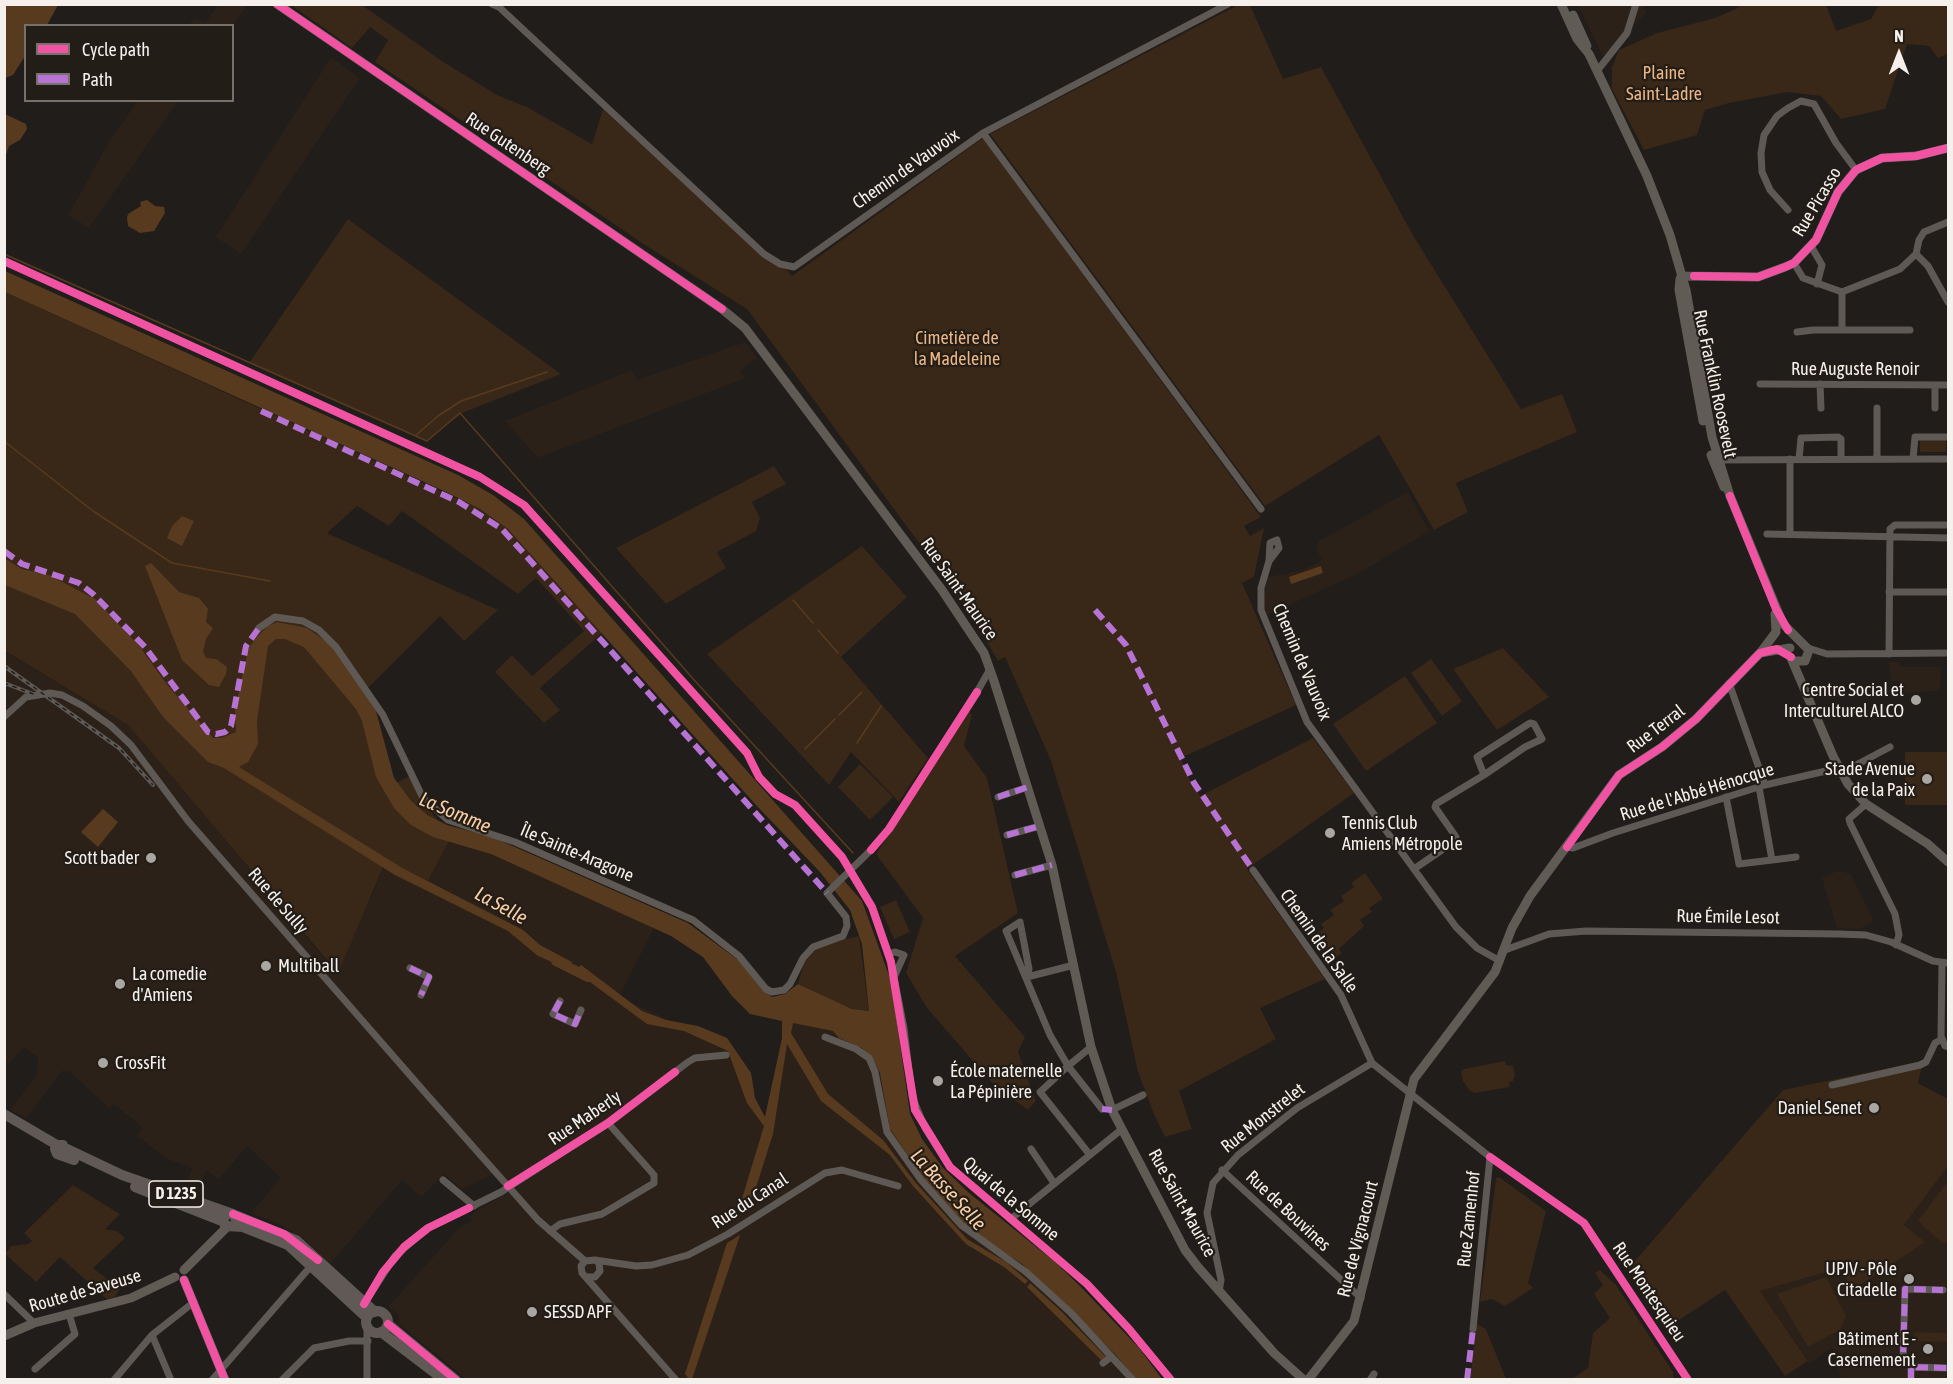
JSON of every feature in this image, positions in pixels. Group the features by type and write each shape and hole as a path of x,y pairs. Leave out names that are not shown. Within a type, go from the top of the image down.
{"main road":[{"name":"D 1235","path":"4,1114 60,1150"},
{"name":"D 1235","path":"4,1121 122,1182 282,1241 369,1319"},
{"name":"D 1235","path":"229,1220 296,1240 364,1304 369,1319"},
{"path":"382,1330 384,1314 369,1319 371,1331 382,1330 456,1380"},
{"path":"382,1330 444,1380"}],"street":[{"name":"Rue Gutenberg","path":"277,4 722,309"},
{"name":"Chemin de Vauvoix","path":"492,4 499,7 764,254 780,264 795,267 983,133 1260,509"},
{"path":"983,133 1228,4"},
{"path":"1561,4 1577,39 1589,54"},
{"path":"1568,4 1589,54"},
{"path":"1597,71 1627,33 1636,4"},
{"name":"Rue Franklin Roosevelt","path":"1589,54 1657,200 1670,235 1681,276 1679,291 1704,428 1716,460 1722,485 1730,496 1776,609 1788,630 1796,650 1804,683 1840,770 1866,804 1928,844 1948,862"},
{"path":"1788,210 1770,190 1762,172 1761,153 1764,135 1777,116 1788,108 1801,101 1814,104 1836,143 1856,170"},
{"name":"Rue Picasso","path":"1681,276 1758,277 1794,263 1811,246 1823,228 1838,192 1856,170 1882,158 1916,156 1948,148"},
{"path":"1794,263 1803,278 1842,292 1892,273 1917,254 1918,240 1924,232 1948,222"},
{"path":"1811,246 1822,265 1817,284"},
{"path":"1917,254 1923,258 1948,298"},
{"path":"1842,292 1842,330"},
{"name":"Rue Saint-Maurice","path":"722,309 745,328 930,573 967,624 990,669 1052,865 1091,1047 1107,1110"},
{"path":"1797,332 1910,330"},
{"name":"Rue Auguste Renoir","path":"1761,384 1948,385"},
{"path":"1820,384 1821,408"},
{"path":"1935,385 1935,408"},
{"path":"1877,408 1877,459"},
{"path":"1799,459 1801,438 1838,437 1841,439 1841,459"},
{"path":"1913,459 1915,437 1948,437"},
{"path":"1790,459 1790,534"},
{"path":"1716,460 1948,459"},
{"path":"1889,654 1890,529 1895,525 1948,525"},
{"path":"1767,534 1948,538"},
{"name":"Chemin de Vauvoix","path":"1269,561 1261,588 1261,610 1307,722 1456,927 1477,948 1500,961"},
{"path":"1889,592 1948,592"},
{"name":"Rue Terral","path":"1423,1064 1484,989 1500,961 1521,910 1614,780 1695,719 1760,653 1776,632 1776,609"},
{"name":"Île Sainte-Aragone","path":"259,627 275,616 303,621 319,630 336,647 383,715 423,798 448,820 515,842 693,920 722,940 739,956 766,989 772,992 784,990 790,984 803,958 813,947 839,939 846,931 846,916 827,893 847,873"},
{"path":"1760,653 1777,649 1827,654 1948,653"},
{"path":"1796,650 1806,660 1827,654"},
{"name":"Rue Franklin Roosevelt","path":"1804,683 1806,660"},
{"path":"977,692 990,669"},
{"path":"1729,683 1762,786 1772,860"},
{"name":"Rue de Sully","path":"4,717 26,697 50,693 62,695 111,726 131,744 188,821 508,1186 550,1231 585,1260"},
{"path":"1414,869 1455,841 1456,837 1435,807 1436,804 1542,739 1534,724 1530,723 1477,758 1484,774"},
{"name":"Rue de l'Abbé Hénocque","path":"1567,847 1573,848 1762,786 1840,770 1890,747"},
{"path":"998,797 1028,787"},
{"path":"1726,797 1738,864 1796,857"},
{"path":"1866,804 1849,819 1894,914 1899,935 1896,945"},
{"path":"1007,835 1040,826"},
{"path":"847,873 872,850"},
{"path":"1015,875 1052,865"},
{"name":"Chemin de la Salle","path":"1253,870 1341,995 1372,1063"},
{"name":"Quai de la Somme","path":"847,873 872,907 895,975 915,1110 950,1167 1087,1284 1171,1380"},
{"path":"1020,922 1029,969 1027,977 1006,931 1020,922"},
{"name":"Rue Émile Lesot","path":"1505,950 1549,934 1594,931 1842,934 1866,935 1945,963"},
{"path":"888,954 895,952 904,955 895,975"},
{"path":"1945,963 1942,1039 1948,1047"},
{"path":"1027,977 1074,965"},
{"path":"410,968 429,977 421,995"},
{"name":"Rue Saint-Maurice","path":"1027,977 1050,1035 1068,1066 1122,1129 1185,1250 1274,1353 1306,1380"},
{"path":"560,1000 553,1014 574,1023 581,1010"},
{"path":"825,1037 856,1049 869,1058 875,1072 887,1132 921,1180 961,1225 1026,1272 1071,1313 1133,1380"},
{"path":"1832,1085 1920,1065 1926,1062 1935,1043 1942,1039"},
{"path":"1090,1155 1040,1092 1091,1047"},
{"name":"Rue Maberly","path":"364,1304 383,1272 404,1247 428,1228 508,1186 609,1123 688,1062 695,1058 726,1055"},
{"name":"Rue Zamenhof","path":"1372,1063 1491,1157 1473,1329"},
{"name":"Rue Monstrelet","path":"1219,1292 1221,1280 1207,1213 1213,1183 1222,1170 1297,1108 1372,1063"},
{"name":"Rue de Vignacourt","path":"1306,1380 1354,1321 1410,1092 1423,1064"},
{"path":"1107,1110 1143,1095"},
{"path":"550,1231 560,1224 602,1214 654,1183 654,1175 609,1123"},
{"path":"1012,1218 1122,1129"},
{"path":"1031,1149 1054,1184"},
{"name":"Rue Montesquieu","path":"1491,1157 1584,1222 1688,1380"},
{"name":"Rue du Canal","path":"595,1260 616,1264 652,1265 688,1256 721,1239 825,1173 842,1170 898,1186"},
{"name":"Rue de Bouvines","path":"1222,1170 1361,1298"},
{"path":"443,1180 471,1207"},
{"name":"Route de Saveuse","path":"4,1336 34,1323 131,1298 181,1276 229,1220"},
{"path":"603,1298 598,1288 600,1266 595,1260 585,1260 581,1269 586,1277 603,1298 676,1380"},
{"name":"Rue du Canal","path":"599,1273 616,1264"},
{"path":"212,1380 311,1266"},
{"path":"586,1277 599,1273"},
{"path":"181,1276 194,1302 225,1380"},
{"path":"1911,1380 1911,1367 1903,1358 1905,1289 1944,1290"},
{"path":"4,1294 34,1323"},
{"path":"114,1380 152,1335 194,1302"},
{"path":"35,1369 75,1334 69,1314"},
{"path":"367,1380 369,1319"},
{"path":"282,1380 314,1348 349,1341 368,1341 382,1330"},
{"path":"152,1335 171,1380"},
{"path":"1103,1364 1111,1357"},
{"path":"1911,1367 1948,1368"},
{"path":"160,1380 168,1371"}],"shaded area":[{"path":"218,5 248,5 233,24 190,24 194,18 205,23"},
{"path":"1578,5 1642,5 1646,13 1603,57"},
{"path":"331,57 360,78 241,254 216,237"},
{"path":"137,102 177,102 89,228 68,215 109,142"},
{"path":"745,342 757,358 740,371 745,378 538,458 505,421 632,370 637,380"},
{"path":"1408,492 1429,531 1359,573 1267,615 1263,602 1268,577 1303,570 1322,560 1316,548 1319,541"},
{"path":"4,651 128,725 337,973 386,863 451,837 655,926 619,997 733,1049 766,1126 788,1019 893,1041 898,1131 967,1222 1125,1357 1137,1379 466,1379 399,1324 399,1315 388,1307 459,1228 472,1221 469,1216 510,1191 494,1174 462,1189 444,1174 421,1197 402,1180 330,1264 303,1238 281,1225 251,1213 281,1178 247,1146 219,1179 206,1170 197,1194 185,1189 192,1168 165,1158 137,1135 143,1128 113,1103 110,1109 69,1071 62,1071 26,1118 13,1111 11,1109 37,1075 38,1058 24,1047 9,1064 5,1061"},
{"path":"1888,662 1900,662 1900,667 1941,667 1940,688 1936,691 1899,693 1899,681 1891,681"},
{"path":"1837,871 1850,873 1874,921 1860,929 1837,928 1822,878"},
{"name":"UPJV - Pôle Citadelle","path":"1948,1166 1948,1379 1841,1379 1832,1347 1810,1363 1760,1291 1844,1267 1851,1292 1924,1242 1904,1225"}],"green space":[{"name":"Cimetière de la Madeleine","path":"291,5 362,5 442,61 497,95 527,107 592,144 603,109 760,253 785,268 792,276 983,138 1261,517 1244,526 1250,536 1264,528 1254,577 1242,583 1296,705 1181,758 1189,778 1200,796 1313,738 1354,793 1247,869 1325,979 1260,1008 1276,1039 1179,1091 1192,1129 1165,1137 1153,1112 1138,1072 1116,972 1051,761 1005,657 998,661 966,607 747,309 645,245 375,62 388,40 370,27 352,48"},
{"path":"1238,5 1250,5 1283,79 1321,67 1414,237 1521,409 1562,394 1577,432 1456,483 1468,512 1434,530 1379,435 1265,506 990,134"},
{"name":"Plaine Saint-Ladre","path":"1739,5 1826,5 1836,31 1871,19 1879,5 1948,5 1948,54 1938,58 1929,46 1907,44 1885,109 1841,119 1821,96 1787,92 1705,110 1697,135 1644,150 1612,89 1612,67 1619,50 1657,33 1715,18 1738,8"},
{"path":"348,219 561,374 462,413 426,441 249,363"},
{"path":"5,292 480,509 508,529 602,633 540,688 560,710 544,723 495,672 512,655 532,676 584,631 536,578 518,594 402,511 389,526 357,506 327,533 498,610 464,641 440,616 364,692 374,712 394,784 410,776 422,800 451,837 426,884 385,863 338,973 128,725 5,651 4,581 77,608 138,674 163,717 205,754 222,763 240,762 252,739 266,640 271,637 292,637 316,650 360,688 321,642 287,625 269,629 255,645 240,736 228,743 210,743 94,606 5,560"},
{"path":"1920,439 1946,440 1946,452 1920,452"},
{"path":"774,466 786,484 752,502 760,518 756,531 717,552 726,568 666,604 616,548"},
{"path":"862,546 907,597 841,657 928,758 899,802 851,752 829,785 707,654"},
{"path":"1503,648 1549,697 1497,730 1453,669"},
{"path":"1431,659 1462,701 1442,716 1411,673"},
{"path":"1405,676 1437,723 1366,771 1333,724"},
{"path":"969,711 972,715 964,746 987,778 1018,913 955,956 1025,1037 1018,1052 1036,1101 1028,1110 993,1084 927,1008 906,973 923,918 876,854"},
{"name":"Stade Avenue de la Paix","path":"1905,752 1948,752 1948,805 1905,805"},
{"path":"860,764 893,797 870,820 838,787"},
{"path":"1365,873 1383,899 1369,908 1372,912 1360,920 1364,926 1339,949 1342,953 1328,964 1310,938 1324,928 1321,924 1334,915 1330,910 1344,901 1341,896 1354,887 1351,883"},
{"path":"896,900 910,932 894,939 880,907"},
{"path":"859,936 869,1011 852,1009 798,984 804,962 811,952 820,945"},
{"path":"1505,1061 1506,1065 1513,1066 1515,1075 1513,1081 1509,1082 1510,1087 1475,1093 1469,1090 1463,1081 1461,1071 1464,1069"},
{"path":"1923,1061 1918,1083 1948,1099 1948,1166 1904,1225 1925,1242 1850,1292 1844,1267 1760,1291 1808,1361 1785,1376 1725,1290 1667,1328 1628,1269 1783,1090"},
{"path":"1499,1177 1546,1211 1528,1283 1533,1288 1505,1306 1492,1299 1480,1302 1496,1178"},
{"path":"1948,1181 1948,1242 1942,1243 1918,1221"},
{"path":"73,1185 120,1214 105,1229 117,1231 125,1238 93,1268 120,1289 115,1297 107,1299 60,1257 36,1282 5,1254 11,1246 28,1244 32,1241 24,1233"},
{"path":"1600,1270 1616,1285 1673,1372 1673,1379 1572,1379 1588,1368 1593,1333 1610,1318 1594,1294 1603,1285 1595,1273"},
{"path":"1826,1277 1846,1316 1840,1330 1808,1347 1777,1294"},
{"path":"1477,1324 1486,1329 1506,1379 1470,1380"},
{"path":"1915,1332 1948,1333 1948,1342 1915,1341"}],"water":[{"path":"5,4 58,5 48,24 24,24 24,58 13,75 5,78"},
{"path":"5,114 26,124 27,129 20,140 9,146 5,158"},
{"path":"147,200 155,206 164,207 165,213 154,231 140,233 128,226 127,218 128,214 141,206 140,202"},
{"name":"La Basse Selle","path":"5,271 458,475 493,495 524,519 862,901 891,981 910,1114 922,1139 943,1168 969,1193 1055,1262 1081,1287 1139,1348 1162,1379 1136,1379 1114,1353 1022,1264 965,1227 923,1177 890,1129 880,1073 874,1061 862,1048 839,1038 833,1031 793,1023 791,1033 828,1094 883,1140 915,1182 967,1239 1006,1262 1028,1281 1025,1284 1004,1267 966,1244 913,1186 890,1155 821,1101 787,1044 773,1134 751,1203 738,1212 764,1126 747,1103 728,1051 684,1031 647,1024 575,971 581,965 642,1011 666,1020 698,1026 727,1038 751,1073 755,1098 765,1117 782,1038 782,1021 750,1014 732,996 703,957 671,936 491,854 433,837 411,825 394,808 376,777 362,721 356,709 304,647 285,639 276,639 268,646 257,721 258,744 248,762 239,767 404,869 523,930 540,945 572,962 568,969 538,956 508,931 395,875 224,768 208,762 163,717 131,671 75,614 5,585 4,558 22,569 49,575 95,599 140,647 165,682 213,738 221,738 236,732 235,710 248,650 255,639 268,626 277,622 307,628 334,647 376,711 394,778 411,801 427,815 447,825 492,837 688,923 738,960 763,990 772,997 785,994 798,984 852,1009 869,1011 862,944 850,910 820,872 756,805 508,529 480,509 444,491 5,292"},
{"path":"182,516 194,521 182,546 167,538 172,526"},
{"path":"151,563 179,592 199,598 208,609 206,622 213,628 206,639 203,651 206,658 216,659 227,667 219,687 209,685 182,660 145,566"},
{"path":"1321,566 1323,573 1291,584 1289,577"},
{"path":"103,809 118,822 98,847 81,832"},
{"path":"740,1235 692,1379 689,1379 685,1374 727,1243"},
{"path":"1030,1283 1107,1358 1101,1360 1027,1287"}],"waterway":[{"path":"4,254 427,441 460,413 695,681 853,853"},
{"path":"415,436 438,416 461,401 547,372"},
{"path":"4,441 93,511 172,563 270,581"},
{"path":"793,600 813,623"},
{"path":"818,630 838,653"},
{"path":"839,715 862,692"},
{"path":"857,743 881,706"},
{"path":"805,749 835,719"},
{"name":"La Selle","path":"556,961 588,977"}],"railway":[{"path":"4,666 119,748 153,785"},
{"path":"4,683 36,695"}],"marked path":[{"path":"261,411 459,502 502,529 827,893"},
{"path":"4,551 22,564 79,583 93,594 145,647 208,732 216,734 225,732 231,726 246,646 259,628"},
{"path":"1095,610 1126,645 1194,783 1253,870"},
{"path":"998,797 1028,787"},
{"path":"1007,835 1040,826"},
{"path":"1015,875 1052,865"},
{"path":"410,968 429,977 421,995"},
{"path":"560,1001 553,1014 575,1024 581,1010"},
{"path":"1102,1109 1112,1110"},
{"path":"1911,1367 1903,1358 1905,1289 1943,1290"},
{"path":"1467,1380 1473,1329"},
{"path":"1911,1380 1911,1367 1948,1368"}],"cycle path":[{"path":"277,4 722,309"},
{"path":"1694,276 1758,277 1794,263 1816,240 1838,192 1856,170 1882,158 1916,156 1948,148"},
{"path":"4,261 480,477 524,505 747,753 759,777 775,794 795,805 842,857 872,907 891,962 915,1110 950,1167 1087,1284 1129,1329 1171,1380"},
{"path":"1730,496 1776,609 1788,630"},
{"path":"1567,847 1619,775 1662,747 1696,719 1760,653 1777,649 1791,657"},
{"path":"871,850 889,829 977,692"},
{"path":"508,1186 608,1123 675,1072"},
{"path":"1490,1157 1584,1223 1688,1380"},
{"path":"364,1304 383,1272 404,1247 428,1228 469,1208"},
{"path":"233,1214 284,1234 318,1260"},
{"path":"184,1280 225,1380"},
{"path":"388,1324 456,1380"}],"place":[{"name":"Centre Social et Interculturel ALCO","path":"1916,700"},
{"name":"Stade Avenue de la Paix","path":"1927,779"},
{"name":"Tennis Club Amiens Métropole","path":"1330,833"},
{"name":"Scott bader","path":"151,858"},
{"name":"Multiball","path":"266,966"},
{"name":"La comedie d'Amiens","path":"120,984"},
{"name":"CrossFit","path":"103,1063"},
{"name":"École maternelle La Pépinière","path":"938,1081"},
{"name":"Daniel Senet","path":"1874,1108"},
{"name":"UPJV - Pôle Citadelle","path":"1909,1279"},
{"name":"SESSD APF","path":"532,1312"},
{"name":"Bâtiment E - Casernement","path":"1928,1349"}],"water label":[{"name":"La Somme","path":"455,813"}]}
